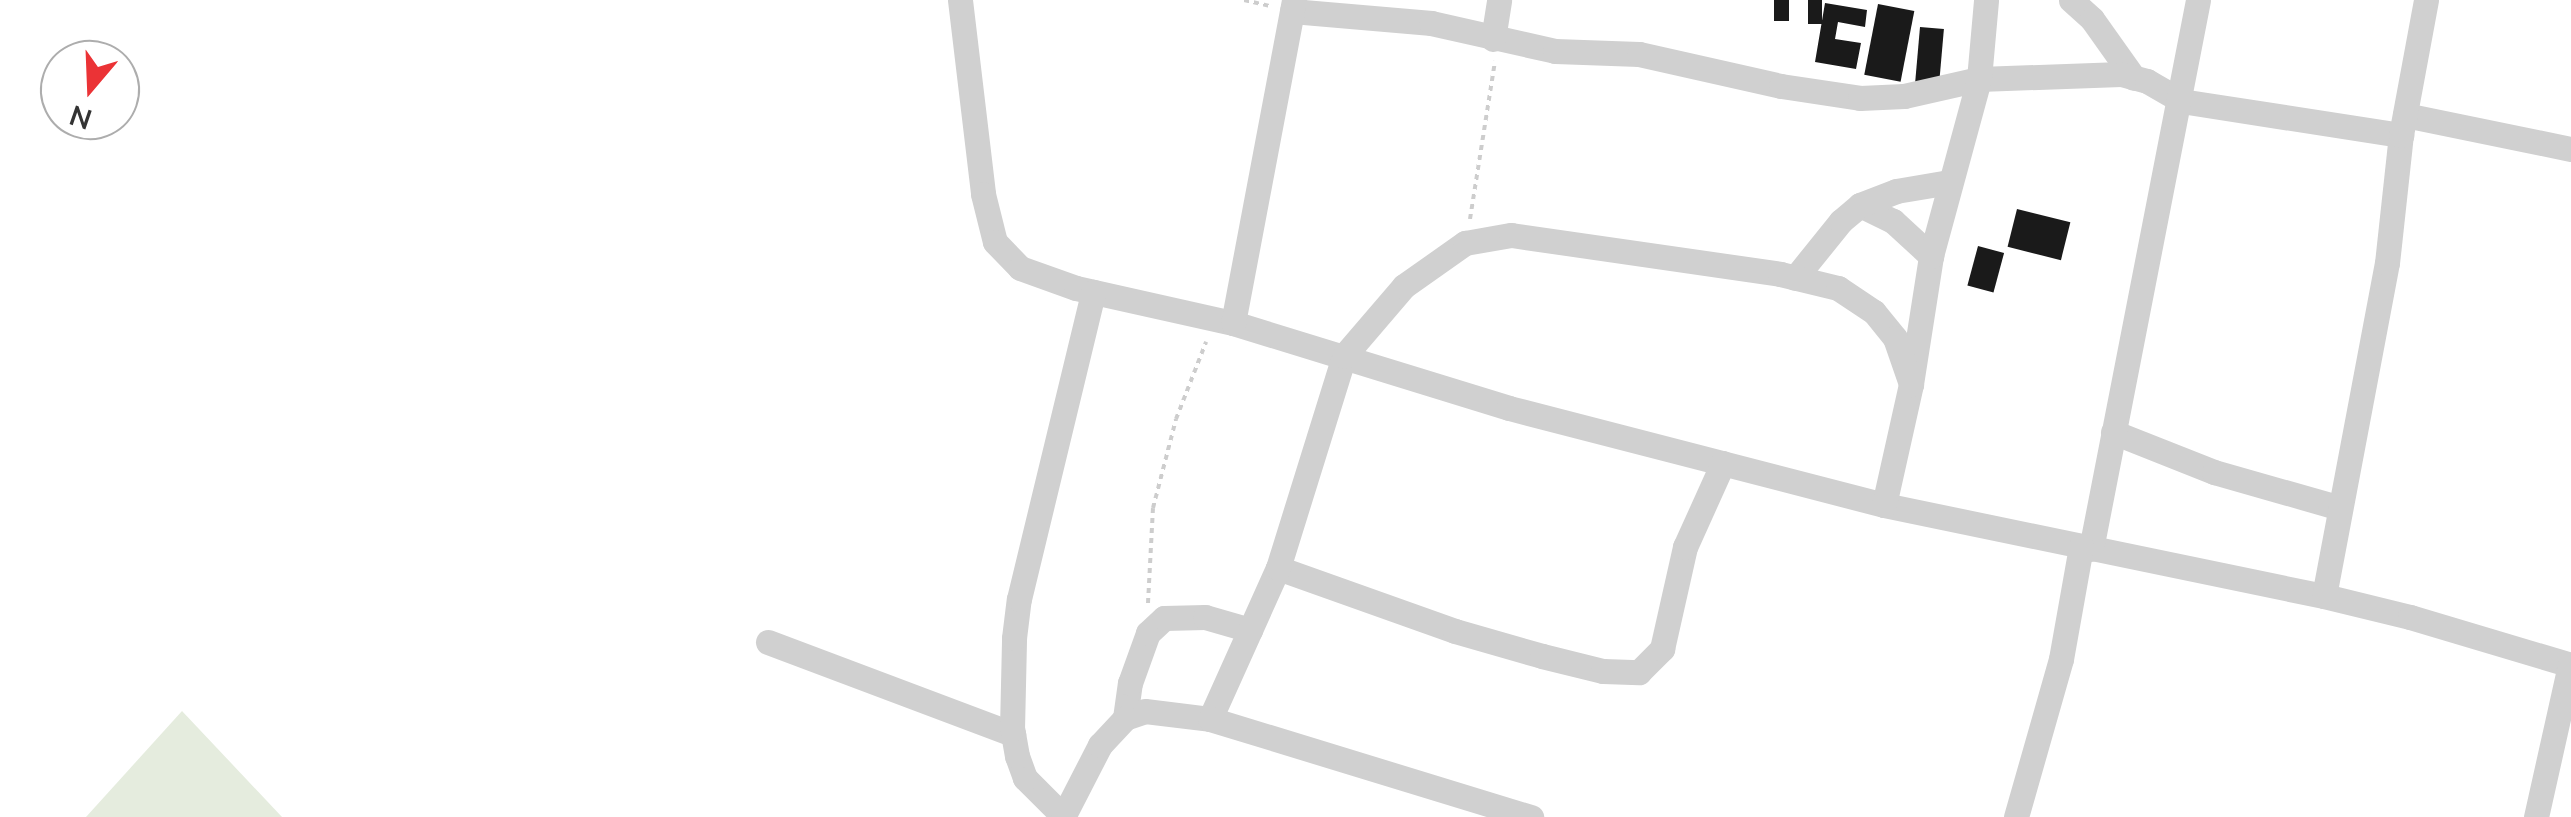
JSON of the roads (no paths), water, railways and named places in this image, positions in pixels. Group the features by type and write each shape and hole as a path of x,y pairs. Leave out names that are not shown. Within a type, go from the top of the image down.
{"street":[{"path":"960,0 982,194 995,242 1020,268 1094,292 1224,321 1510,408 1723,464 1884,505 2410,616 2570,665 2536,817"},
{"path":"1499,0 1502,41"},
{"path":"1884,505 1911,384 1931,256 1979,79 1986,0"},
{"path":"2071,0 2092,19 2134,78"},
{"path":"2016,817 2061,660 2113,432 2198,0"},
{"path":"2324,596 2387,263 2403,125 2426,0"},
{"path":"1224,321 1293,6 1431,24 1556,51 1639,54 1781,86 1860,98 1904,96 1979,79 2097,73 2134,78 2181,101 2403,125 2571,149"},
{"path":"1795,278 1841,221 1860,205 1896,192 1950,182"},
{"path":"1860,205 1893,221 1931,256"},
{"path":"1210,719 1278,568 1344,356 1404,286 1465,243 1511,234 1838,288 1874,312 1895,338 1911,384"},
{"path":"1094,292 1019,599 1013,734 1025,778 1063,817 1100,745 1125,718 1145,711 1210,719 1531,817"},
{"path":"2113,432 2214,472 2340,508"},
{"path":"1278,568 1455,631 1603,672 1639,672 1662,649 1685,547 1723,464"},
{"path":"1125,718 1130,683 1148,633 1164,618 1224,620 1250,630"},
{"path":"768,642 1013,734"}]}
